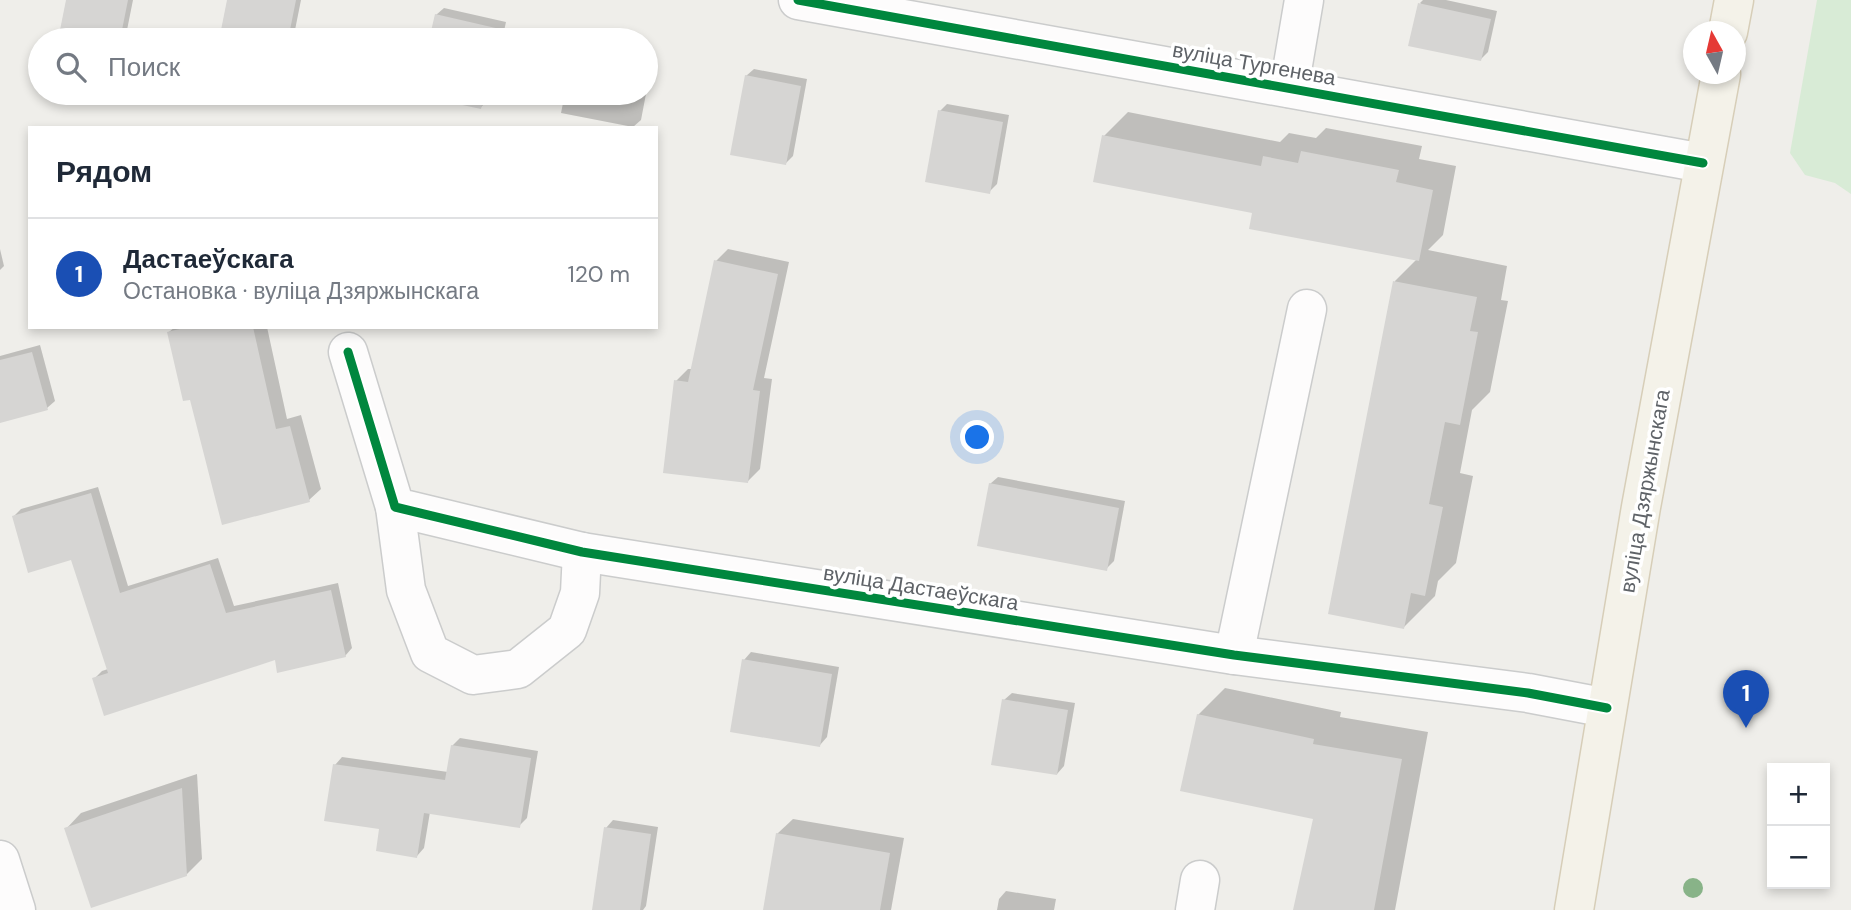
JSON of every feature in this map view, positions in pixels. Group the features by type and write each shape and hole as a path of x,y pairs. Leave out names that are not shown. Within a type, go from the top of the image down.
{"main road":[{"path":"1730,21 1734,0"},
{"name":"вуліца Дзяржынскага","path":"1574,910 1607,708 1719,84"}],"street":[{"name":"вуліца Тургенева","path":"799,0 939,12 1289,88 1703,163"},
{"path":"1289,88 1304,0"},
{"path":"1234,655 1307,309"},
{"path":"348,352 395,507 406,590 430,653 473,675 518,669 566,630 580,593 582,552"},
{"name":"вуліца Дастаеўскага","path":"395,507 582,552 1234,655 1528,693 1607,708"},
{"path":"0,860 16,910"}],"green space":[{"path":"1817,0 1851,0 1851,194 1835,183 1805,175 1790,153"}],"building":[{"path":"66,0 128,0 122,28 60,28"},
{"path":"227,0 296,0 290,28 221,28"},
{"path":"1418,3 1491,19 1481,61 1408,46"},
{"path":"435,14 496,28 432,28"},
{"path":"745,75 801,86 786,165 730,155"},
{"path":"462,105 482,105 481,109"},
{"path":"938,110 1003,122 990,194 925,182"},
{"path":"1102,135 1261,166 1263,156 1298,163 1301,151 1399,170 1396,182 1433,190 1419,261 1249,229 1252,213 1093,182"},
{"path":"714,260 778,274 753,390 760,391 748,483 663,473 674,380 688,382"},
{"path":"1393,281 1477,297 1470,331 1478,332 1460,425 1445,422 1429,504 1443,507 1425,596 1411,593 1404,629 1328,614"},
{"path":"180,329 253,329 276,429 290,426 310,502 222,525 190,400 183,401 167,332"},
{"path":"32,352 48,410 0,423 0,360"},
{"path":"989,483 1119,508 1107,571 977,546"},
{"path":"91,493 120,593 210,564 226,613 331,590 346,657 277,673 275,660 104,716 92,678 108,673 71,560 28,573 12,516"},
{"path":"742,659 832,674 820,747 730,732"},
{"path":"1002,699 1068,710 1057,775 991,765"},
{"path":"1197,714 1314,739 1313,744 1402,759 1374,910 1293,910 1313,819 1180,791"},
{"path":"451,745 531,758 520,828 424,813 417,858 376,851 379,829 324,821 333,764 445,780"},
{"path":"182,788 187,876 91,908 64,828"},
{"path":"604,827 651,834 640,910 592,910"},
{"path":"776,833 890,853 880,910 763,910"}],"cycle path":[{"path":"798,0 1703,163"},
{"path":"348,352 395,507 582,552 1234,655 1528,693 1607,708"}],"place":[{"name":"Дастаеўскага","path":"1746,728"}]}
